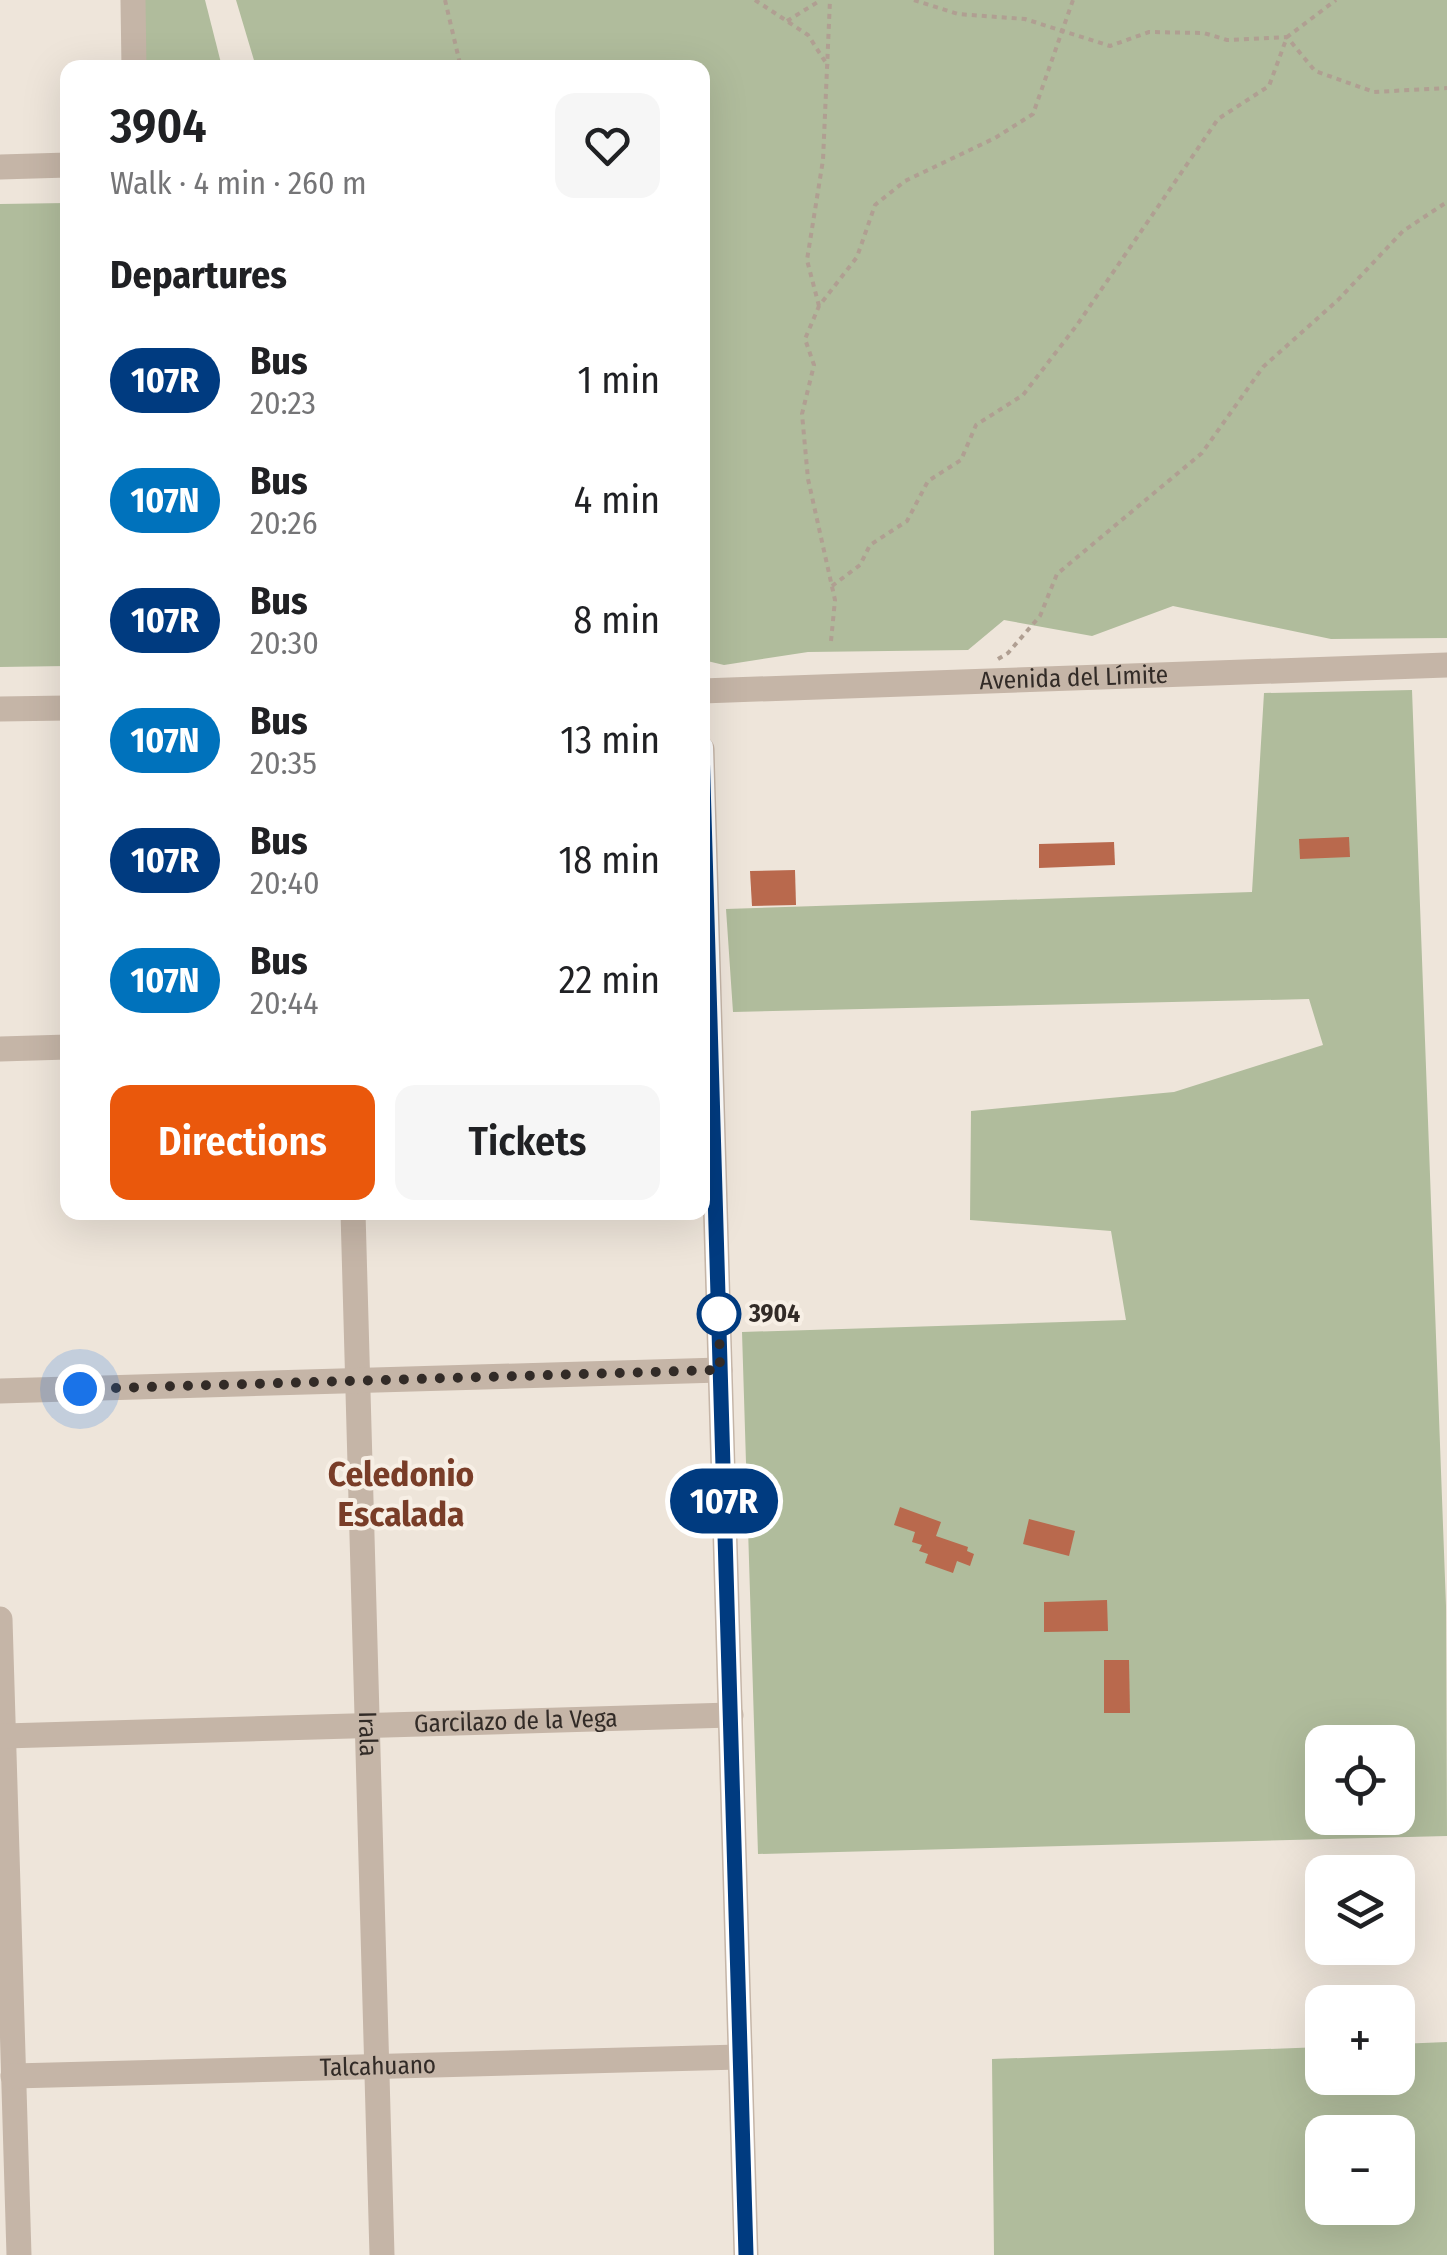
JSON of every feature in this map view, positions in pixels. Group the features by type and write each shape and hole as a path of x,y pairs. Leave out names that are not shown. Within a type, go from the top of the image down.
{"street":[{"path":"132,0 134,60"},
{"path":"0,166 60,165"},
{"name":"Avenida del Límite","path":"710,690 1447,665"},
{"path":"0,709 60,708"},
{"path":"0,1049 60,1047"},
{"path":"710,1125 746,2255"},
{"name":"Irala","path":"353,1220 382,2255"},
{"path":"0,1391 720,1370"},
{"path":"0,1619 5,1941 13,2076 9,2186 19,2255"},
{"name":"Garcilazo de la Vega","path":"4,1736 730,1714"},
{"name":"Talcahuano","path":"13,2076 740,2056"}],"path":[{"path":"445,0 459,60"},
{"path":"755,0 808,35 830,68"},
{"path":"787,21 820,0"},
{"path":"818,306 807,260 823,160 830,0"},
{"path":"914,0 958,14 1025,20 1110,46 1149,32 1204,32 1227,40 1287,37"},
{"path":"831,641 835,600 808,479 802,414 814,365 805,339 818,306 856,257 876,205 905,181 995,138 1033,114 1072,0"},
{"path":"832,586 860,565 870,545 907,521 928,481 961,460 976,425 1023,395 1077,325 1218,119 1269,86 1287,37 1336,0"},
{"path":"1287,37 1314,70 1374,92 1447,88"},
{"path":"992,662 1008,652 1040,616 1057,574 1202,453 1263,367 1338,300 1403,231 1447,202"}],"green space":[{"path":"140,0 205,0 220,60 142,60"},
{"path":"236,0 1447,0 1447,638 1331,639 1173,606 1092,636 1004,620 968,650 808,652 724,665 710,662 710,60 254,60"},
{"path":"60,203 60,666 0,667 0,204"},
{"path":"1412,690 1446,1606 1447,1836 758,1854 742,1332 1126,1320 1111,1231 970,1220 971,1111 1174,1092 1323,1045 1309,999 733,1012 726,909 1252,892 1264,693"},
{"path":"1447,2042 1447,2255 994,2255 992,2059 1305,2048 1305,2095 1415,2095 1415,2043"}],"building":[{"path":"1349,837 1350,857 1300,859 1299,839"},
{"path":"1114,842 1115,865 1039,868 1039,844"},
{"path":"795,870 796,905 752,906 750,871"},
{"path":"900,1507 941,1522 936,1536 968,1547 967,1551 974,1554 970,1566 957,1561 953,1573 925,1563 928,1554 919,1551 922,1545 912,1542 915,1532 894,1525"},
{"path":"1029,1519 1075,1531 1069,1556 1023,1544"},
{"path":"1107,1600 1108,1631 1044,1632 1044,1602"},
{"path":"1104,1660 1129,1660 1130,1713 1104,1713"}],"bus line":[{"name":"107R","path":"710,1021 746,2255"}],"place":[{"name":"3904","path":"719,1314"}],"district":[{"name":"Celedonio Escalada","path":"401,1494"}],"route":[{"path":"80,1389 720,1370 719,1314"}]}
